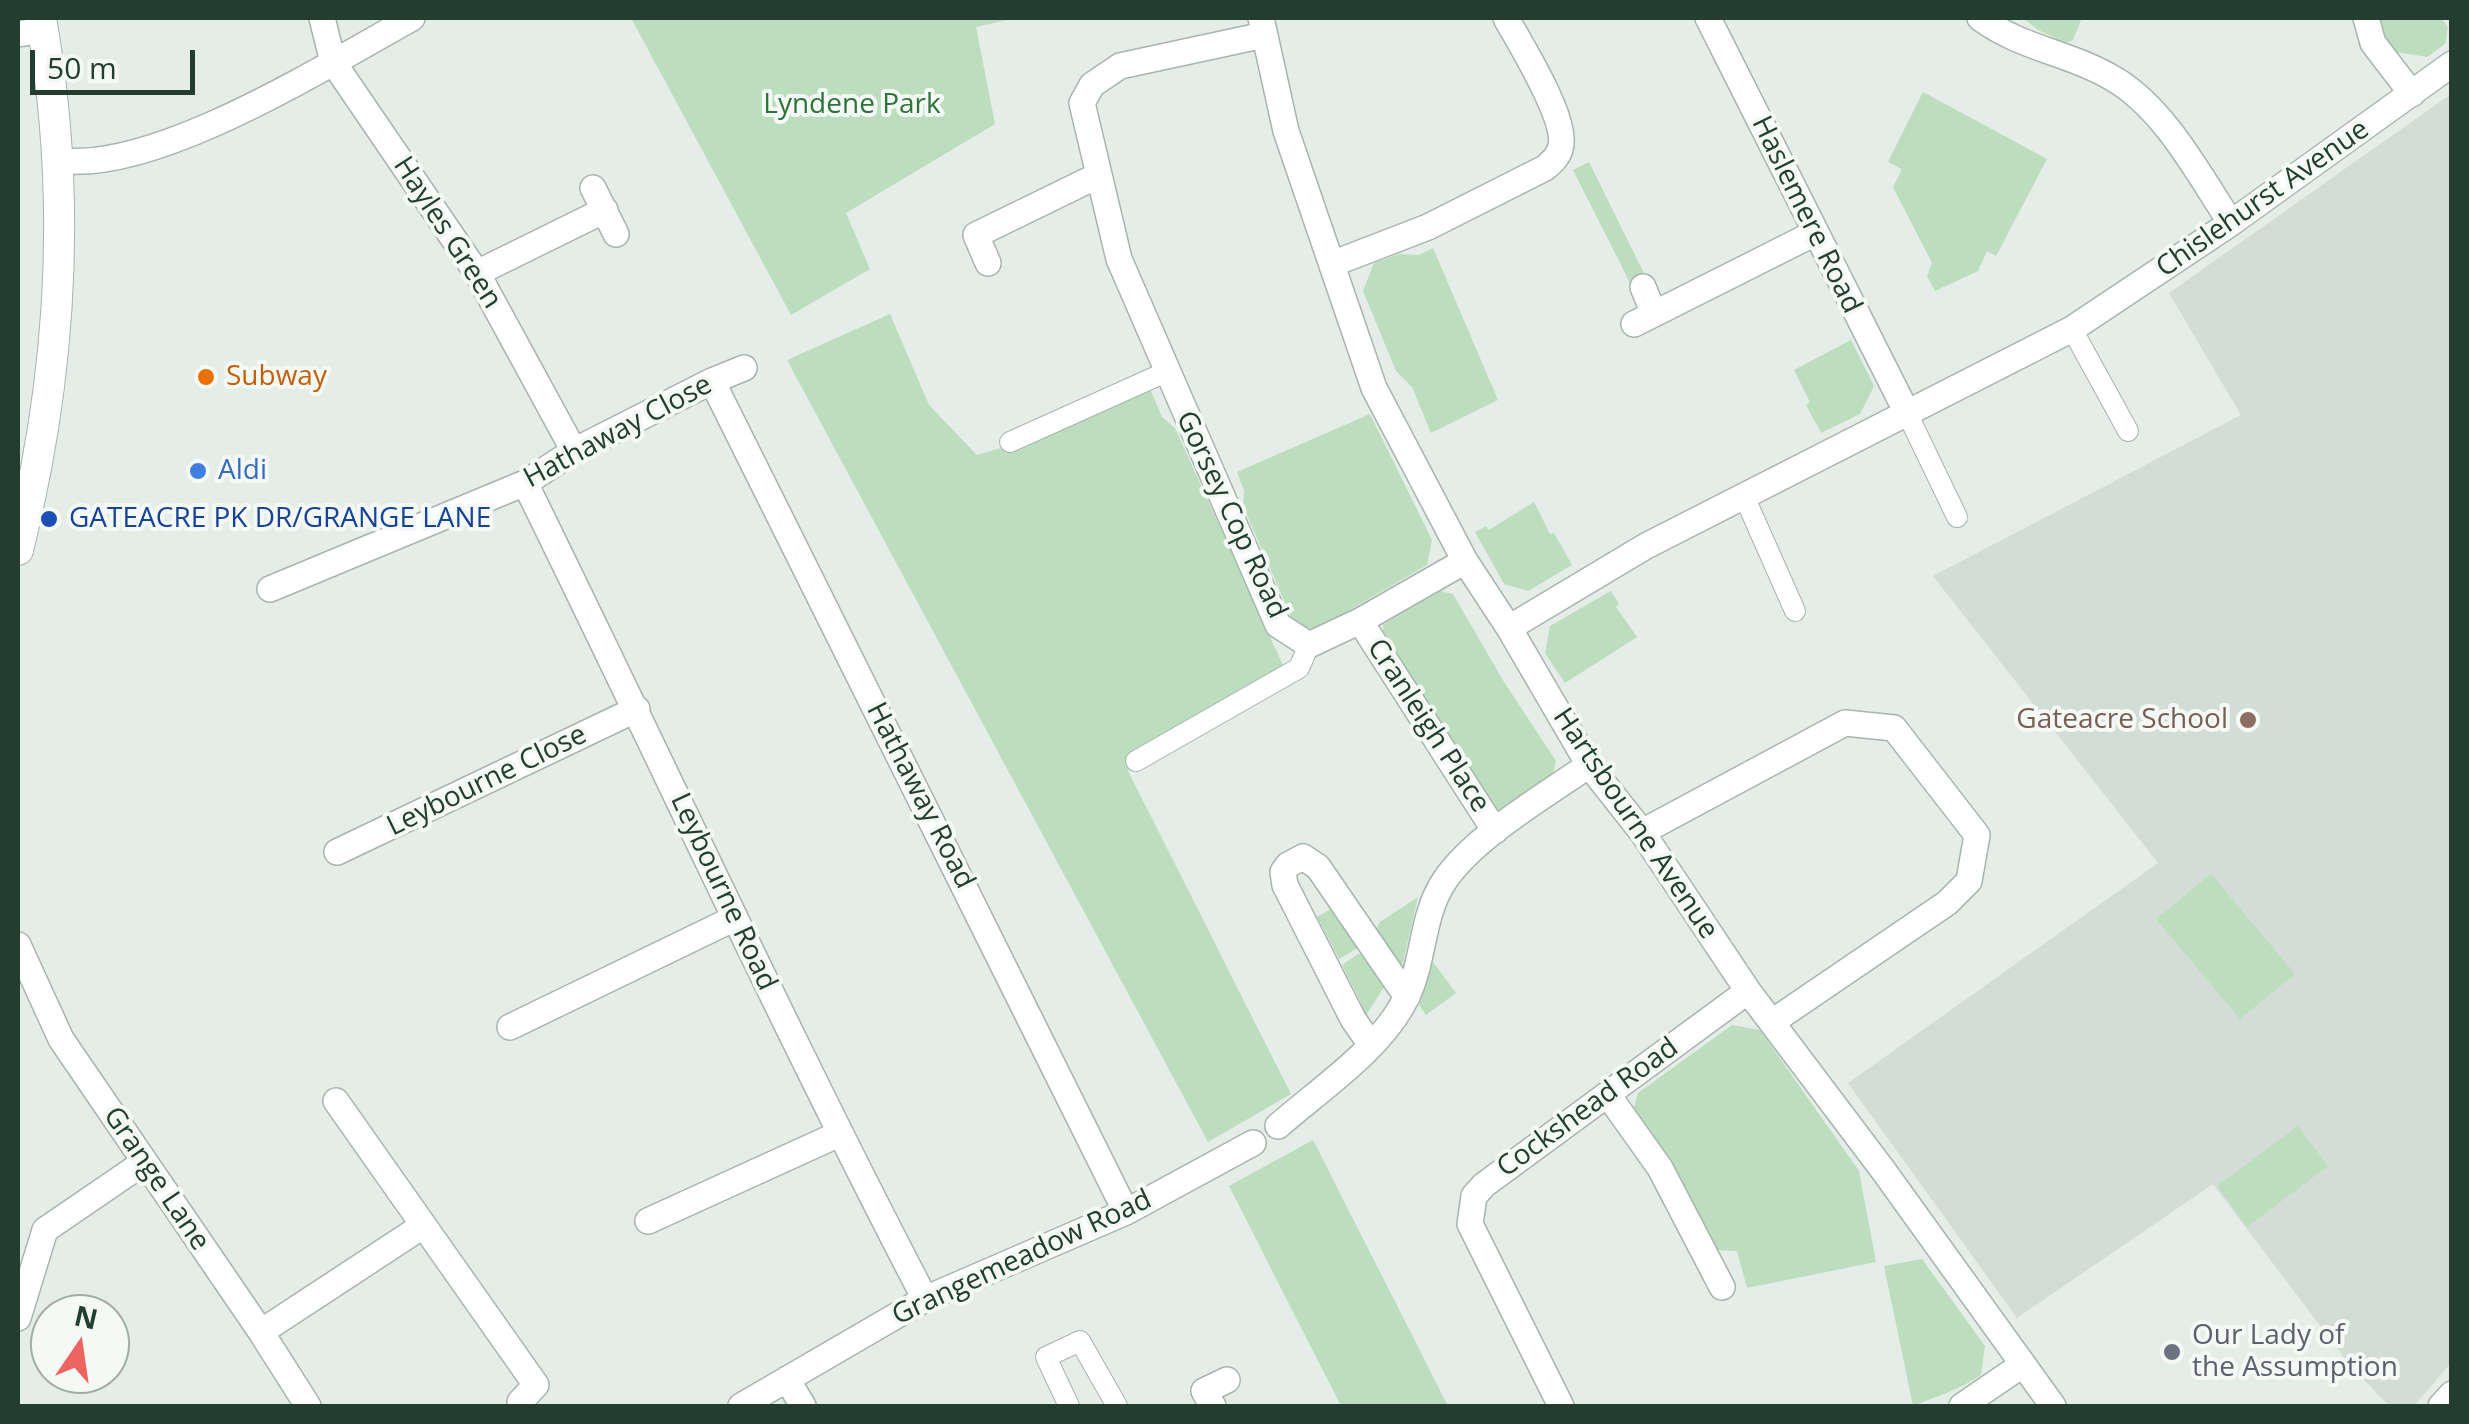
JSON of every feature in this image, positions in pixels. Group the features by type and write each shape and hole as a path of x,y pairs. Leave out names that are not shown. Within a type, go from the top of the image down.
{"street":[{"name":"Hayles Green","path":"322,18 333,62 477,273 574,450"},
{"path":"58,160 102,162 225,119 412,18"},
{"path":"1332,264 1428,228 1545,168 1555,158 1560,149 1560,124 1506,18"},
{"name":"Haslemere Road","path":"1708,18 1906,411"},
{"path":"1980,18 2026,46 2116,80 2165,125 2231,223"},
{"path":"2366,18 2373,42 2412,94"},
{"name":"Hartsbourne Avenue","path":"1263,26 1286,131 1374,388 1464,562 1509,628 1588,765 1642,832 1748,991 2053,1406"},
{"name":"Gorsey Cop Road","path":"1263,26 1120,66 1092,85 1082,103 1119,259 1166,372 1278,626 1309,645"},
{"path":"18,550 33,486 52,365 60,254 58,160 34,27"},
{"name":"Chislehurst Avenue","path":"1509,628 1646,546 2072,328 2231,223 2452,64"},
{"path":"988,263 976,235 1099,175"},
{"path":"477,273 599,199 616,234"},
{"path":"1643,287 1644,319 1816,234"},
{"path":"2072,328 2128,430"},
{"name":"Hathaway Close","path":"270,590 525,483 574,450 744,368"},
{"path":"1010,442 1166,372"},
{"name":"Hathaway Road","path":"712,381 1126,1212"},
{"path":"1906,411 1957,517"},
{"name":"Leybourne Road","path":"525,483 637,708 838,1134 925,1300"},
{"path":"1744,496 1795,611"},
{"name":"Gorsey Cop Road","path":"1136,761 1298,668 1309,645 1464,562"},
{"name":"Cranleigh Place","path":"1360,621 1494,832"},
{"name":"Leybourne Close","path":"337,852 637,708"},
{"path":"1642,832 1844,723 1894,728 1977,836 1969,882 1947,903 1772,1022"},
{"path":"1278,1126 1390,1026 1407,997 1436,897 1454,868 1494,832 1588,765"},
{"path":"1371,1045 1353,1019 1285,885 1283,872 1288,865 1304,856 1318,867 1407,997"},
{"path":"510,1027 735,918"},
{"name":"Grange Lane","path":"18,944 61,1038 308,1406"},
{"name":"Cockshead Road","path":"1562,1406 1470,1224 1474,1196 1748,991"},
{"path":"1608,1095 1660,1168 1722,1288"},
{"path":"336,1101 536,1385 520,1402"},
{"path":"648,1221 838,1134"},
{"name":"Grangemeadow Road","path":"740,1406 925,1300 1126,1212 1253,1143"},
{"path":"18,1318 45,1230 144,1163"},
{"path":"261,1332 421,1226"},
{"path":"1069,1406 1046,1357 1080,1341 1116,1406"},
{"path":"1962,1406 2022,1365"},
{"path":"787,1379 804,1406"},
{"path":"1213,1406 1204,1391 1228,1380"},
{"path":"2441,1406 2452,1394"}],"shaded area":[{"name":"Gateacre School","path":"2451,94 2451,1363 2414,1406 2389,1406 2349,1364 2213,1184 2017,1318 1848,1083 2158,863 1933,576 2241,415 2169,293"}],"green space":[{"name":"Lyndene Park","path":"631,18 1016,18 976,27 995,124 846,213 870,269 791,315"},
{"path":"2023,18 2082,18 2073,40 2066,43"},
{"path":"2375,18 2441,18 2448,27 2445,44 2427,57 2396,52 2392,55"},
{"path":"1923,92 2047,159 1996,256 1987,251 1978,271 1935,291 1927,276 1932,263 1893,187 1902,169 1888,162"},
{"path":"1589,162 1645,275 1630,283 1573,170"},
{"path":"1433,248 1498,400 1431,433 1412,387 1396,371 1363,291 1374,263 1399,254 1419,255"},
{"path":"890,314 929,405 977,455 1011,445 1148,384 1162,417 1175,428 1286,672 1131,758 1128,771 1291,1094 1208,1142 787,360"},
{"path":"1851,340 1874,386 1860,414 1821,433 1794,370"},
{"path":"1370,414 1432,540 1427,565 1319,628 1307,628 1292,619 1243,506 1244,491 1237,472"},
{"path":"1534,502 1572,565 1528,591 1504,584 1475,532 1486,526 1489,530"},
{"path":"1440,591 1453,594 1556,761 1553,773 1500,810 1492,807 1383,635 1383,625"},
{"path":"1611,591 1619,604 1616,607 1637,637 1565,683 1545,653 1550,626"},
{"path":"2211,874 2295,974 2240,1019 2156,919"},
{"path":"1418,897 1399,968 1374,934 1380,922"},
{"path":"1331,909 1359,947 1339,959 1317,917"},
{"path":"1364,954 1386,984 1363,1020 1355,1009 1362,1005 1342,965"},
{"path":"1433,962 1456,993 1426,1015 1419,1005"},
{"path":"1732,1025 1760,1030 1859,1171 1876,1262 1747,1288 1737,1251 1711,1250 1632,1114 1638,1093"},
{"path":"2298,1126 2328,1166 2247,1227 2217,1186"},
{"path":"1313,1140 1448,1406 1341,1406 1229,1186"},
{"path":"1922,1259 1985,1346 1981,1375 1913,1406 1884,1266"}],"place":[{"name":"Subway","path":"206,377"},
{"name":"Aldi","path":"198,471"},
{"name":"GATEACRE PK DR/GRANGE LANE","path":"49,519"},
{"name":"Gateacre School","path":"2248,720"},
{"name":"Our Lady of the Assumption","path":"2172,1352"}]}
